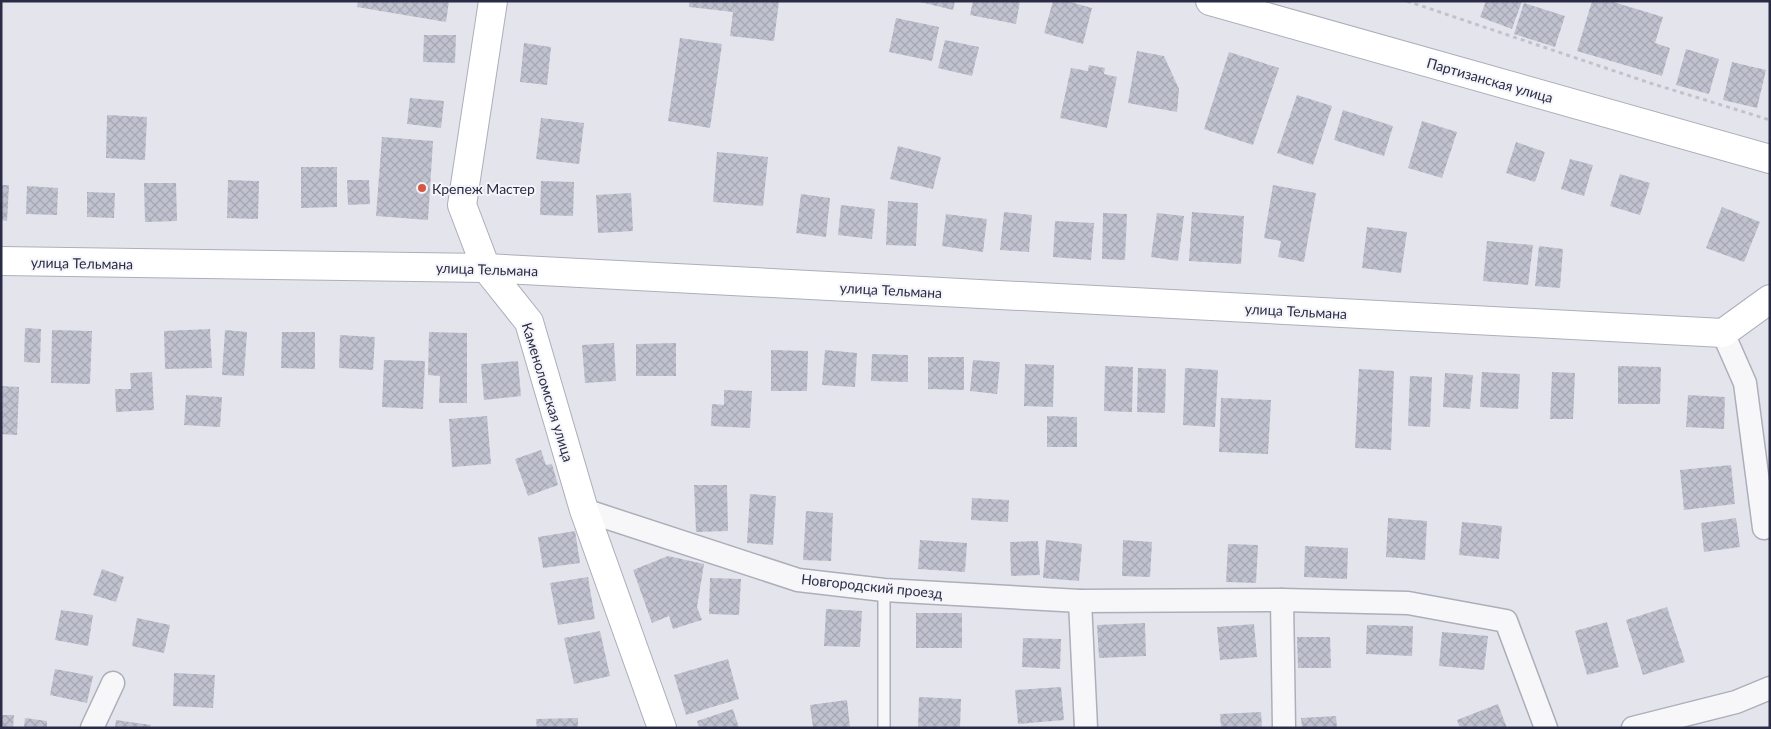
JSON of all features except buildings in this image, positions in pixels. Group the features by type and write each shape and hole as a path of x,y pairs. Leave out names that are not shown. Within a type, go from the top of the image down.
{"street":[{"name":"Каменоломская улица","path":"493,1 462,205 486,268 529,322 584,510 662,728"},
{"name":"Партизанская улица","path":"1210,1 1770,159"},
{"name":"улица Тельмана","path":"1,262 486,268 1723,333"},
{"path":"1764,528 1745,383 1723,333 1770,299"},
{"name":"Новгородский проезд","path":"584,510 798,580 884,590 1080,601 1282,600 1408,603 1506,621 1546,728"},
{"path":"1282,600 1284,728"},
{"path":"1080,601 1086,728"},
{"path":"92,728 113,683"},
{"path":"1633,728 1736,702 1770,688"}],"lane":[{"path":"884,590 884,728"}],"path":[{"path":"1407,1 1650,83 1770,120"}],"place":[{"name":"Крепеж Мастер","path":"422,188"}]}
